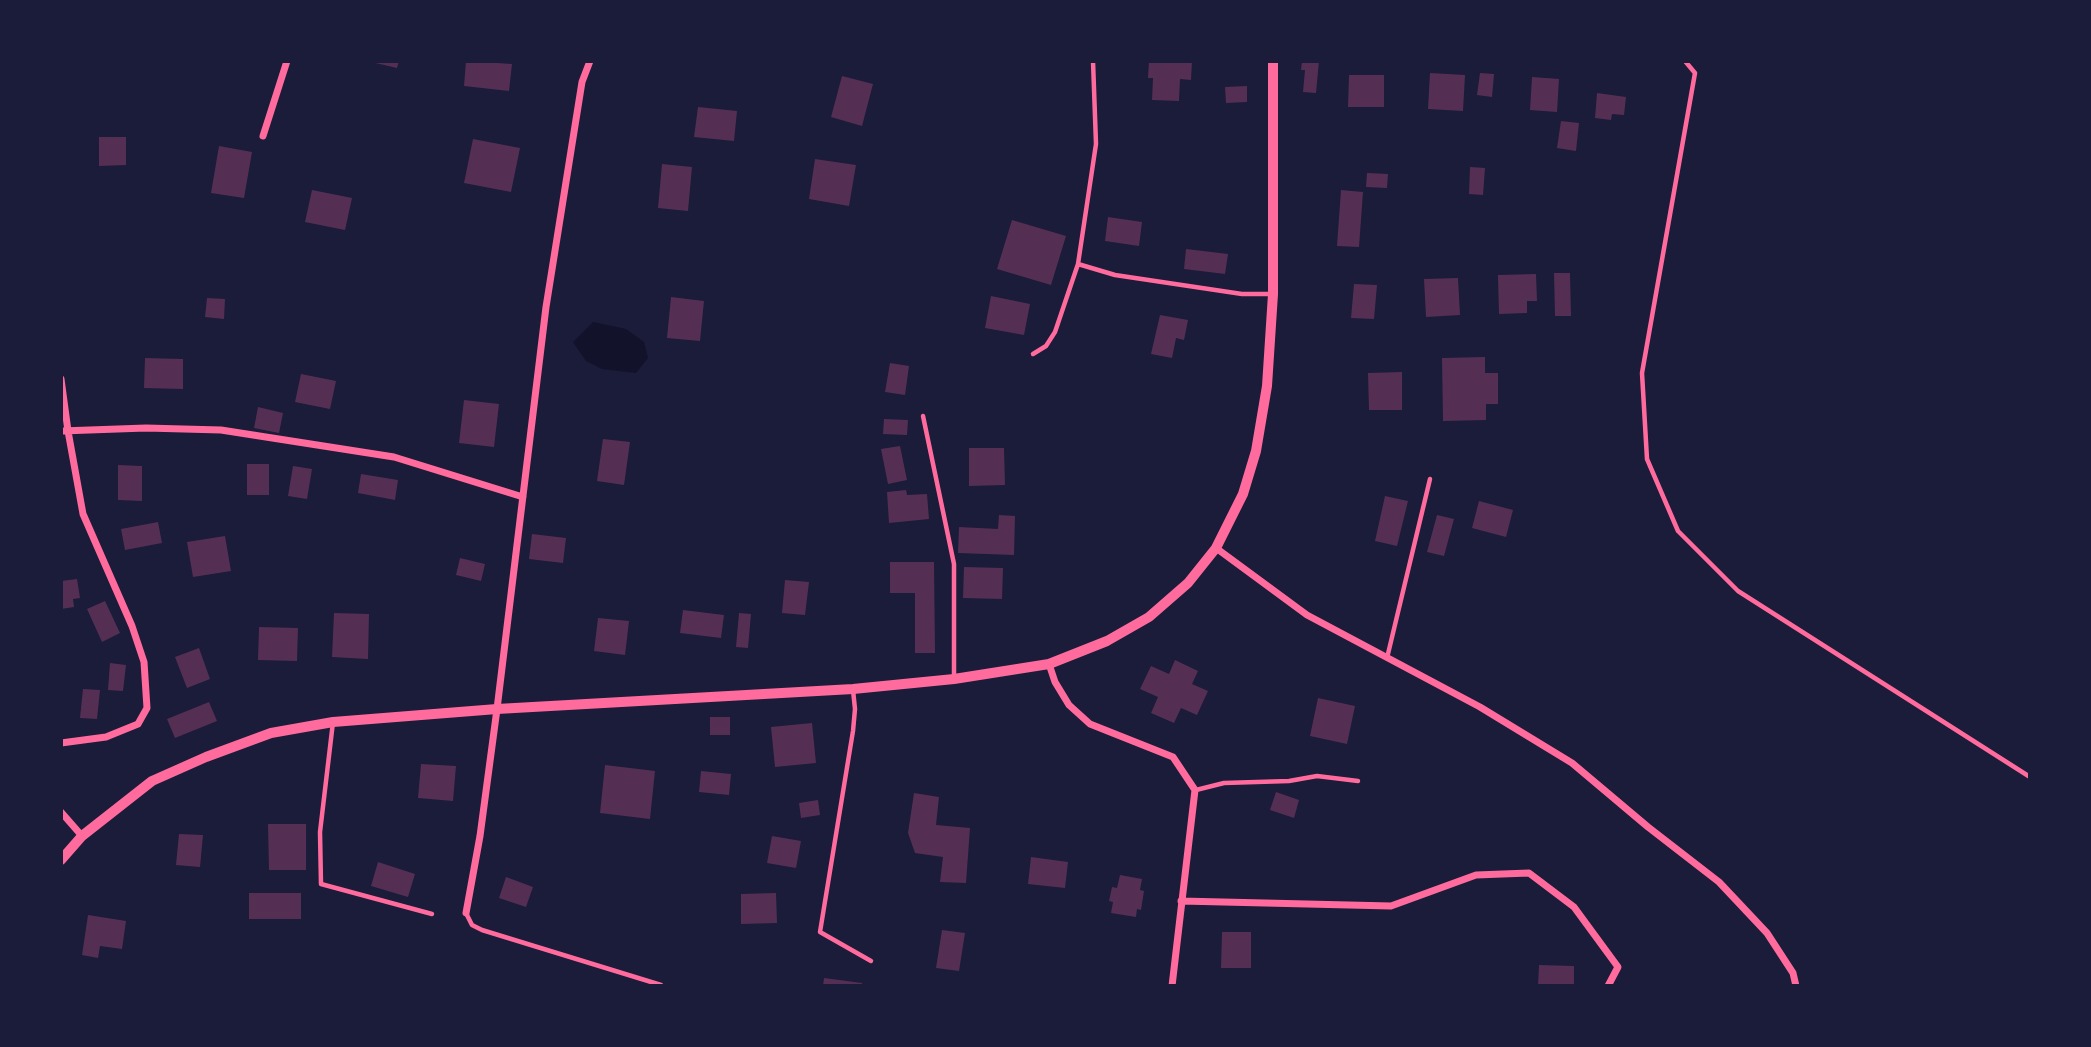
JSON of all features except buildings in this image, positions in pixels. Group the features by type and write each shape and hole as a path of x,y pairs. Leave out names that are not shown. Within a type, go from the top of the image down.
{"street":[{"path":"263,136 287,61"},
{"path":"466,913 480,836 497,709 546,307 582,82 590,61"},
{"path":"61,860 82,836 152,781 271,733 333,722 497,709 853,689 954,679 1049,664 1107,641 1149,617 1188,583 1216,548 1243,494 1256,451 1267,386 1273,294 1273,61"},
{"path":"61,379 64,431 83,514 145,662 147,708 138,724 106,737 61,743"},
{"path":"64,431 146,428 220,430 394,457 523,497"},
{"path":"1216,548 1307,615 1480,707 1572,763 1648,827 1720,882 1767,933 1793,973 1796,986"},
{"path":"1049,664 1055,682 1069,705 1090,724 1173,757 1195,790 1172,986"},
{"path":"61,812 82,836"},
{"path":"1181,901 1391,906 1476,875 1529,873 1574,906 1618,967 1608,986"}],"lane":[{"path":"1033,354 1046,346 1055,332 1078,264 1096,144 1093,61"},
{"path":"1685,61 1695,72 1642,373 1647,459 1678,531 1738,592 2030,777"},
{"path":"1078,264 1115,275 1241,294 1273,294"},
{"path":"923,416 954,564 954,679"},
{"path":"1387,658 1430,479"},
{"path":"853,689 853,732 820,932 871,961"},
{"path":"333,722 320,832 321,884 432,914"},
{"path":"1195,790 1224,783 1289,781 1317,776 1358,780"},
{"path":"466,913 472,925 482,930 661,985"}],"shaded area":[{"path":"593,322 626,329 644,342 648,358 636,373 602,369 586,361 573,342"}]}
